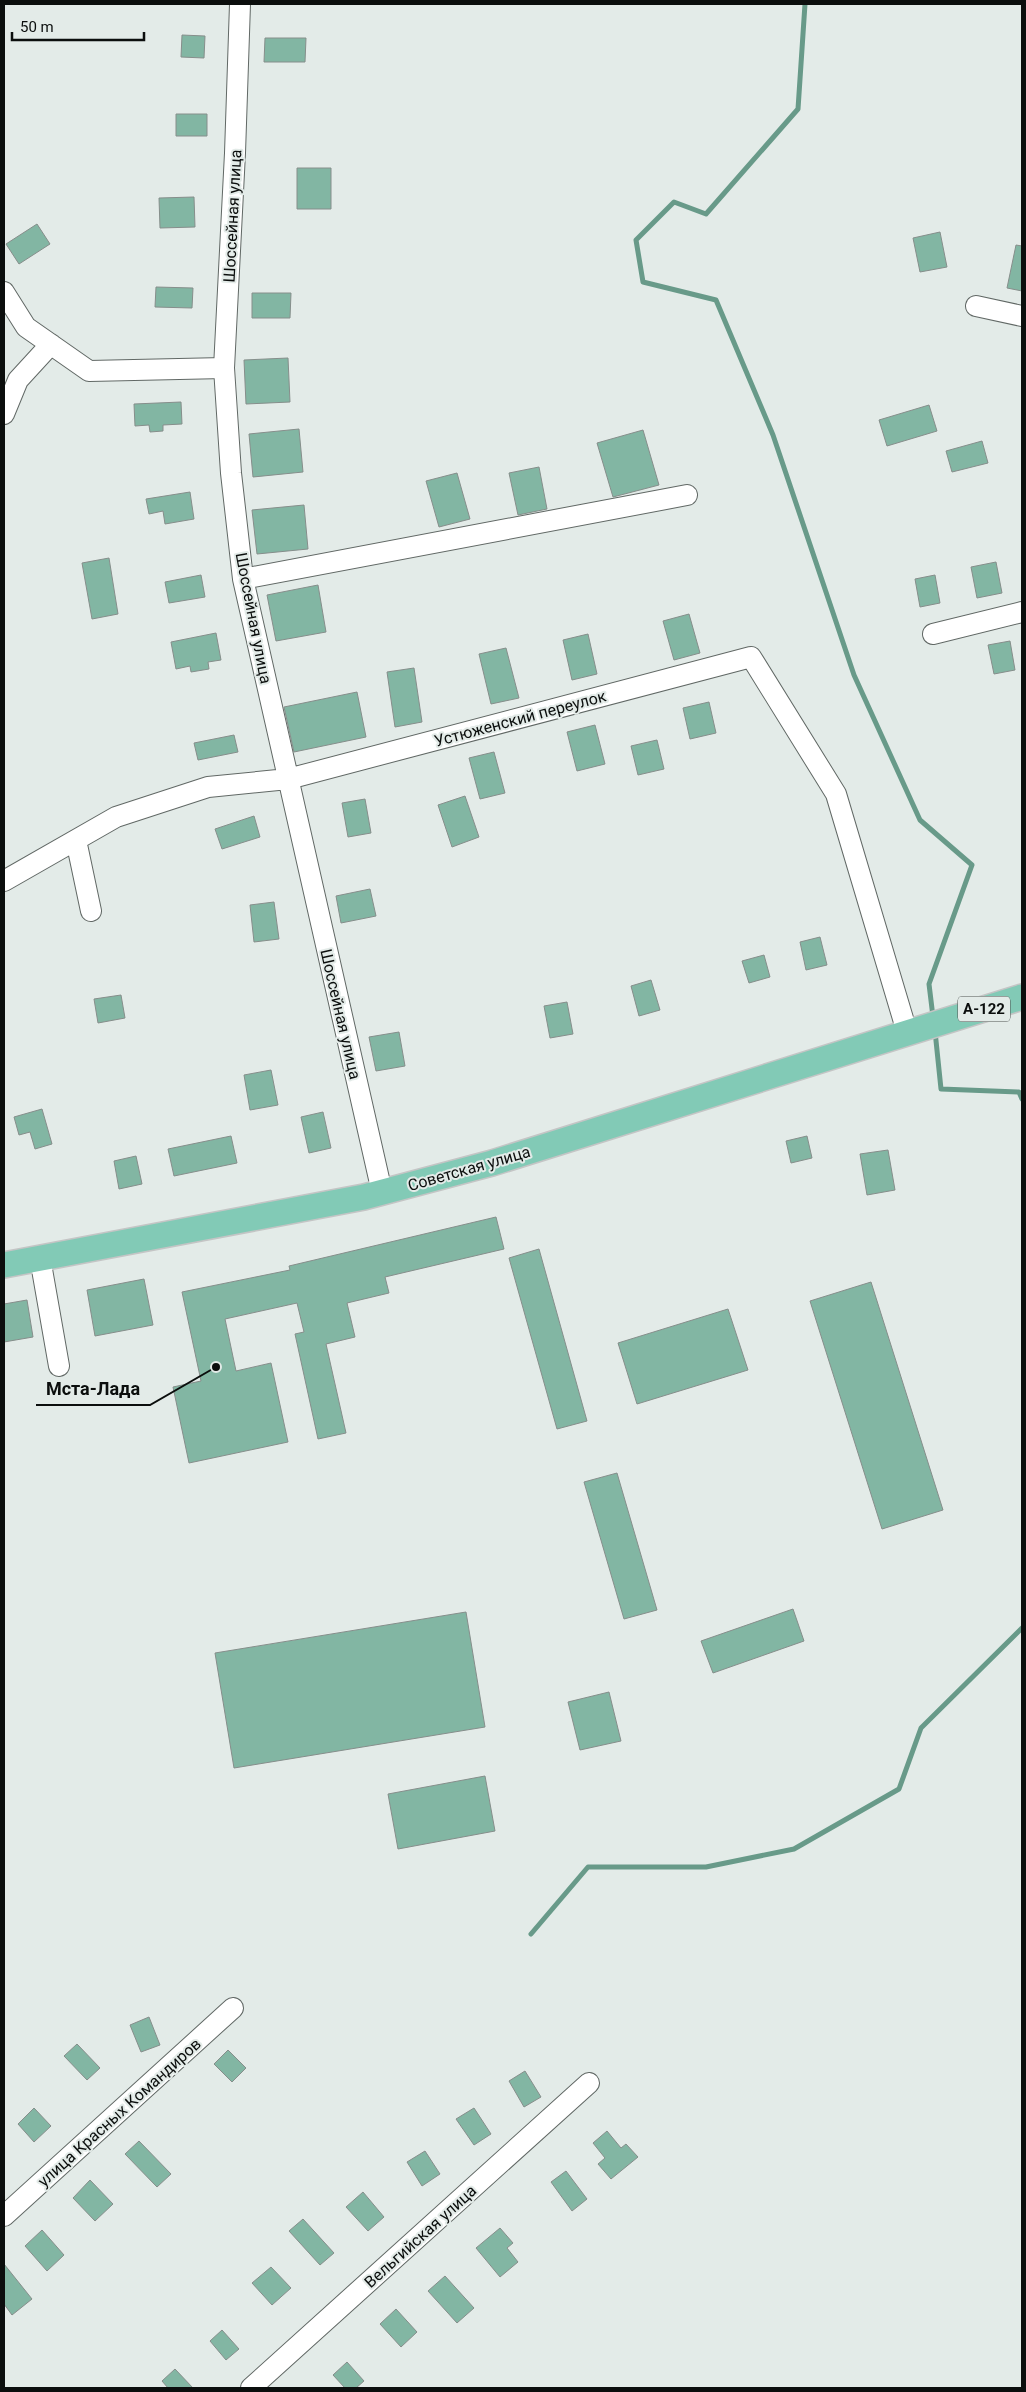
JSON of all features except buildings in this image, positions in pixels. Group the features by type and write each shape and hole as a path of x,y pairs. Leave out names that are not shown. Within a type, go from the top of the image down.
{"main road":[{"name":"Советская улица","path":"4,1265 382,1192 492,1163 1022,997"}],"street":[{"name":"Шоссейная улица","path":"240,4 236,153 224,368 231,473 243,579 382,1192"},
{"path":"4,292 26,328 89,371 224,368"},
{"path":"976,306 1022,316"},
{"path":"4,414 18,380 51,344"},
{"path":"243,579 686,495"},
{"path":"933,634 1022,612"},
{"name":"Устюженский переулок","path":"4,881 116,817 208,786 288,780 751,657 836,794 925,1026"},
{"path":"76,840 91,911"},
{"path":"40,1258 59,1366"},
{"name":"улица Красных Командиров","path":"4,2216 234,2008"},
{"name":"Вельгийская улица","path":"251,2388 590,2083"}],"waterway":[{"path":"805,4 798,109 706,214 674,202 636,240 643,282 716,300 773,435 854,675 920,820 972,865 929,984 933,1017"},
{"path":"935,1031 941,1089 1019,1092 1022,1099"},
{"path":"531,1934 588,1867 706,1867 794,1849 899,1789 921,1728 1022,1628"}],"place":[{"name":"Мста-Лада","path":"216,1367"}]}
